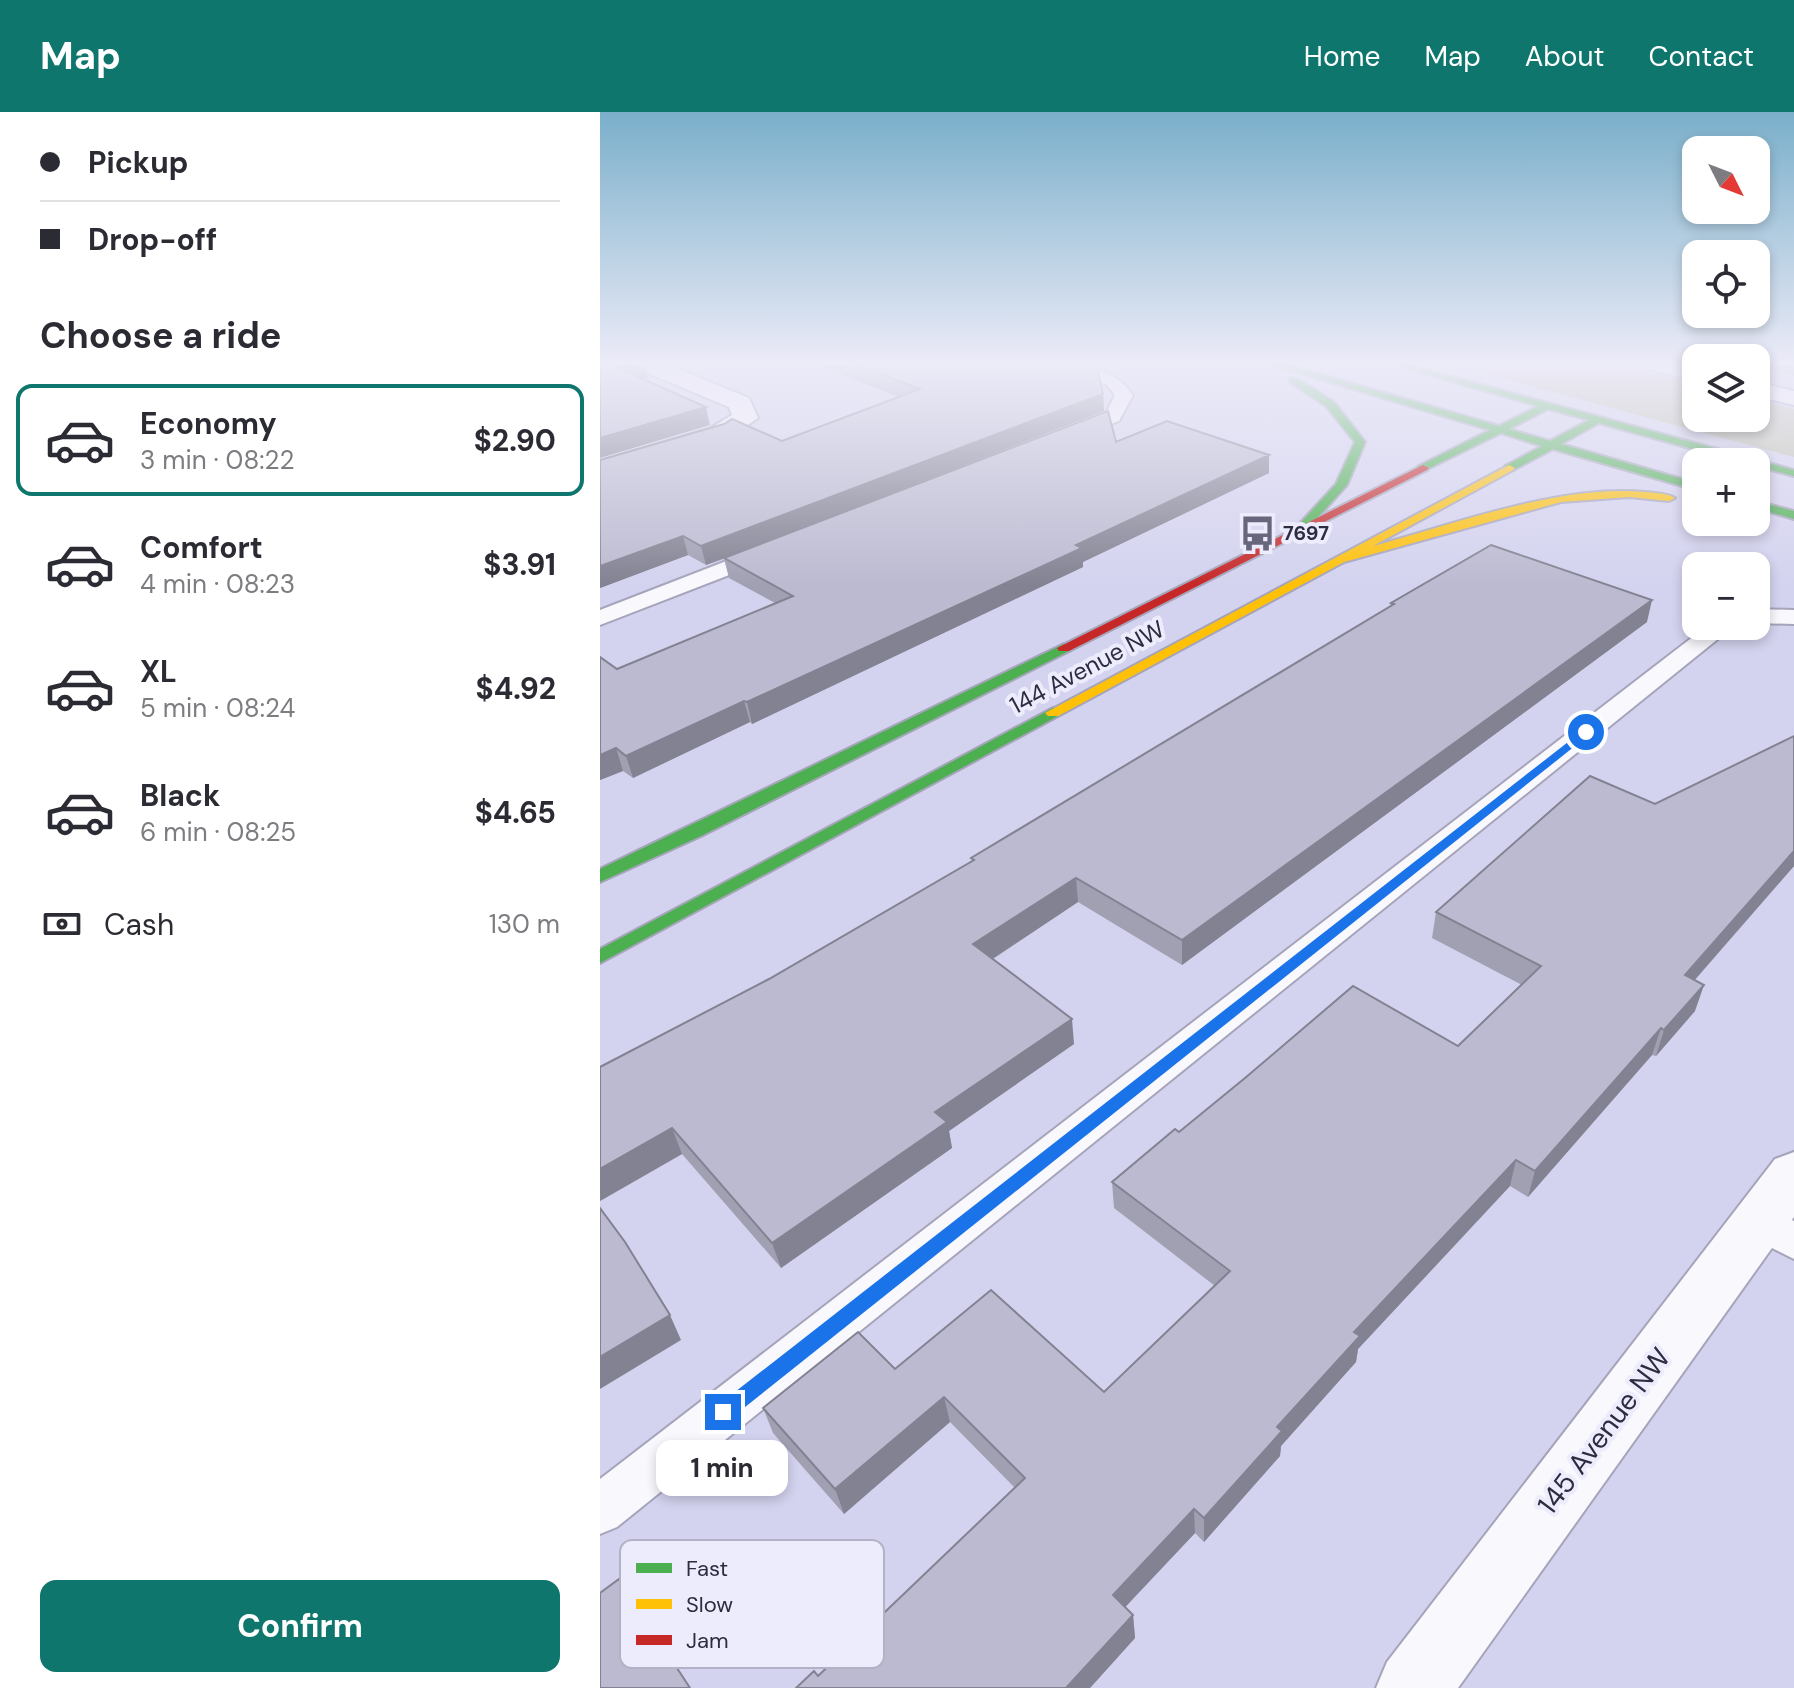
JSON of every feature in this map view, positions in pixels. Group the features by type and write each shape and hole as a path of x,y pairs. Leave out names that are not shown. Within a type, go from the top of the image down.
{"street":[{"path":"600,470 706,438"},
{"path":"1298,532 1341,485 1360,442 1356,438"},
{"name":"144 Avenue NW","path":"600,876 695,832 1488,438"},
{"path":"1524,438 1682,483"},
{"name":"144 Avenue NW","path":"600,957 1564,438"},
{"path":"1663,438 1702,448"},
{"path":"1770,466 1794,473"},
{"path":"1336,560 1560,499 1629,494 1682,501"},
{"path":"1770,508 1794,515"},
{"path":"1770,518 1794,522"},
{"name":"145 Avenue NW","path":"1413,1688 1782,1213"}],"lane":[{"path":"1054,440 1060,438"},
{"path":"600,618 791,543"},
{"path":"1770,616 1794,617"},
{"path":"600,1510 1704,640"}],"green space":[{"path":"1722,438 1794,438 1794,457 1770,448"}],"building":[{"path":"677,438 774,438 782,441 791,438 988,438 701,546 683,536 600,566 600,460"},
{"path":"1039,438 1115,438 1116,442 1127,438 1217,438 1269,455 1076,545 1082,548 747,702 626,756 616,748 600,755 600,657 617,669 793,596 724,558"},
{"path":"1491,545 1652,600 1182,940 1076,878 973,944 1072,1019 935,1112 947,1122 772,1243 672,1128 600,1169 600,1067 769,979 974,860 971,858"},
{"path":"1794,736 1794,851 1685,975 1704,985 1664,1030 1661,1028 1535,1171 1516,1160 1354,1332 1360,1336 1277,1427 1282,1431 1204,1518 1194,1509 1113,1595 1133,1615 1066,1688 796,1688 814,1671 818,1676 826,1668 884,1668 884,1613 1025,1478 944,1397 835,1489 763,1408 858,1332 895,1369 991,1290 1104,1392 1230,1271 1112,1182 1175,1129 1179,1132 1353,986 1458,1046 1541,966 1436,912 1590,776 1655,804"},
{"path":"600,1208 670,1315 600,1357"},
{"path":"619,1579 620,1668 677,1668 690,1688 600,1688 600,1593"}],"traffic: fast":[{"path":"1298,532 1341,485 1360,442 1356,438"},
{"path":"1423,468 1484,438"},
{"path":"1526,438 1682,483"},
{"path":"1509,468 1565,438"},
{"path":"1663,438 1701,448"},
{"path":"1770,467 1794,473"},
{"path":"1770,508 1794,515"},
{"path":"600,876 695,832 1064,648"},
{"path":"600,957 1053,713"}],"traffic: slow":[{"path":"1053,713 1509,468"},
{"path":"1336,560 1560,499 1629,494 1669,498"}],"traffic: jam":[{"path":"1064,648 1423,468"}],"place":[{"name":"7697","path":"1257,533"}],"route":[{"path":"723,1412 1586,732"}]}
